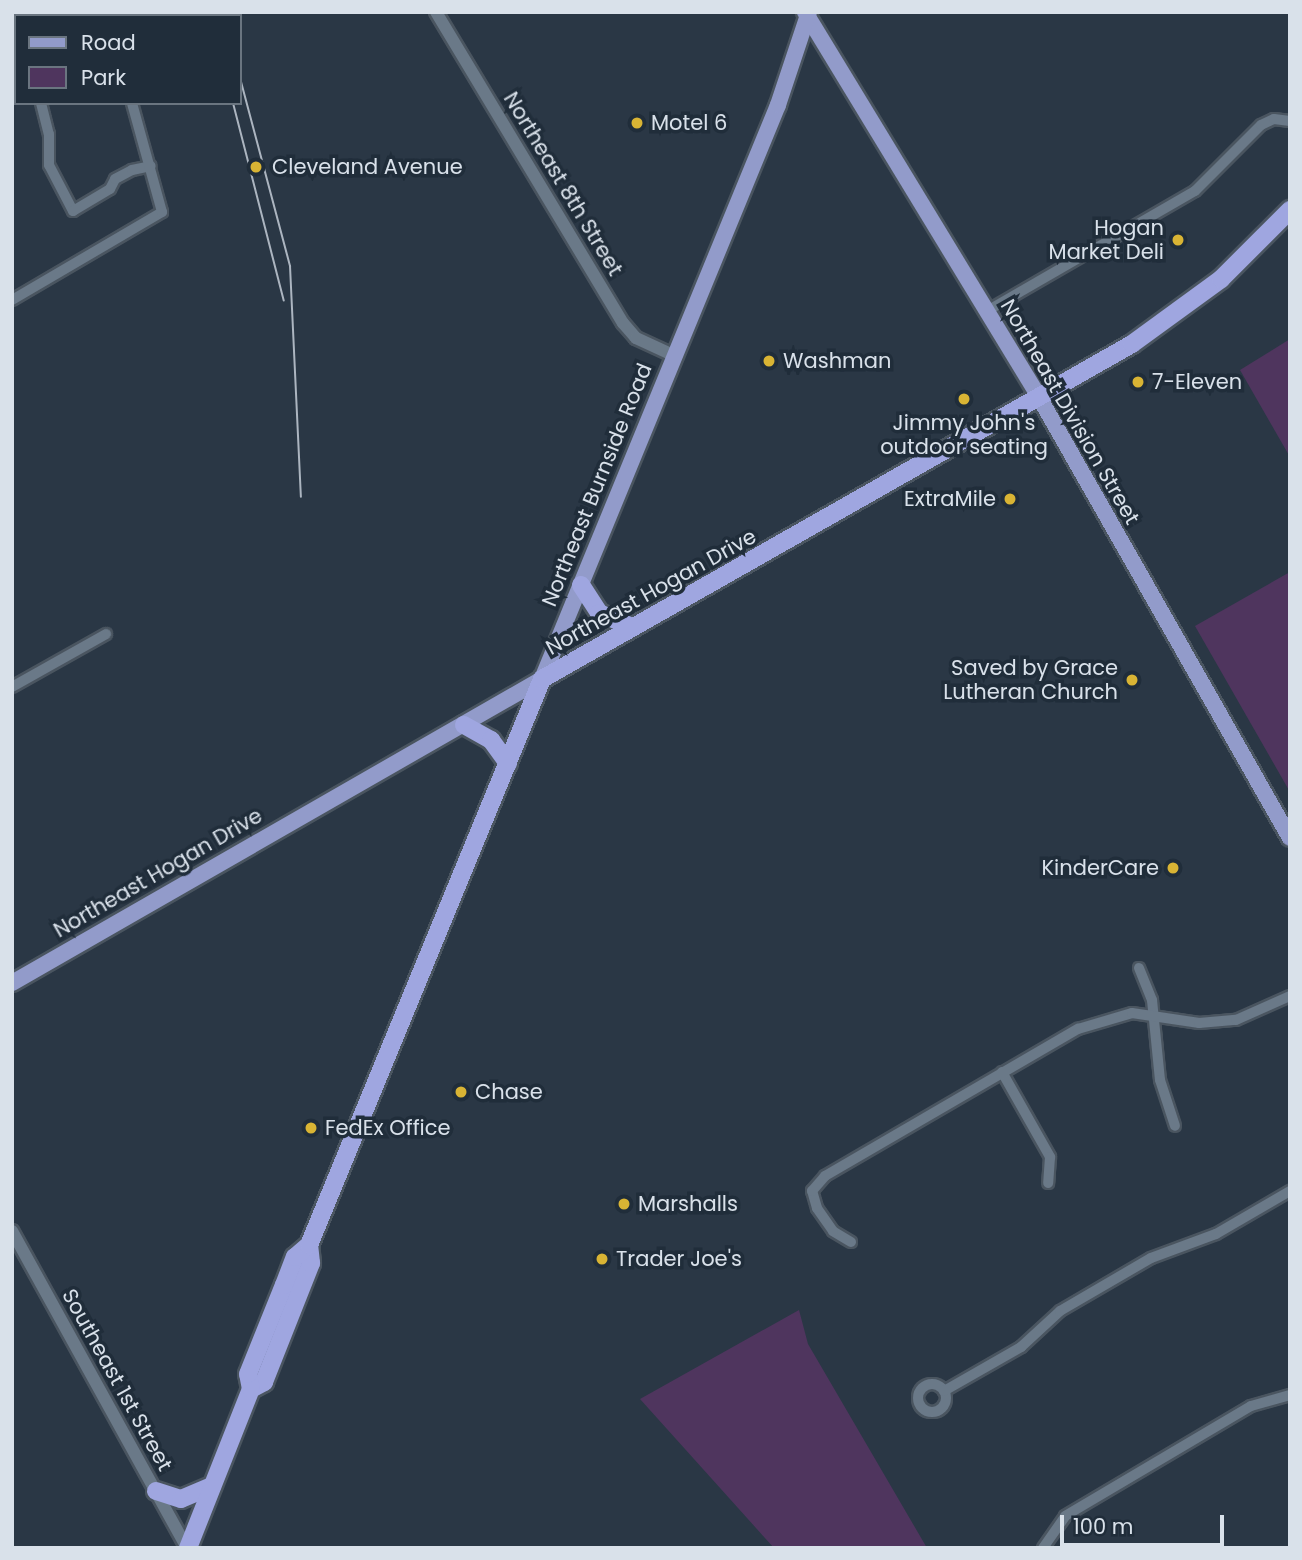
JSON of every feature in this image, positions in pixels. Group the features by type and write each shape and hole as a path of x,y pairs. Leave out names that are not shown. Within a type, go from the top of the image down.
{"highway":[{"name":"Northeast Hogan Drive","path":"542,679 1039,397 1182,310 1240,262 1290,210"},
{"path":"581,585 599,613 632,627"},
{"name":"Northeast Burnside Road","path":"188,1548 251,1389 248,1374 284,1284 295,1257 309,1245 542,679"},
{"path":"464,725 491,740 508,763"},
{"name":"Northeast Burnside Road","path":"251,1389 264,1382 311,1263 309,1245"},
{"path":"273,1359 267,1348 283,1309 284,1284"},
{"path":"156,1491 181,1499 212,1486"}],"main road":[{"name":"Northeast Burnside Road","path":"542,679 778,105 807,14"},
{"name":"Northeast Division Street","path":"807,14 1039,397 1290,838"},
{"name":"Northeast Hogan Drive","path":"12,983 542,679"}],"street":[{"name":"Northeast 8th Street","path":"436,12 623,323 636,338 675,356"},
{"path":"42,105 50,134 49,165 73,211 110,189 115,179 151,166"},
{"path":"12,300 162,212 133,105"},
{"path":"987,311 1195,191 1261,125 1274,119 1290,121"},
{"path":"12,687 106,634"},
{"path":"1139,968 1155,1014 1160,1080 1175,1126"},
{"path":"851,1242 833,1231 817,1208 812,1191 825,1176 1002,1072 1106,1017 1155,1014 1199,1023 1236,1020 1290,996"},
{"path":"1002,1072 1050,1157 1048,1183"},
{"path":"944,1391 1021,1347 1060,1311 1141,1264 1216,1234 1290,1191"},
{"name":"Southeast 1st Street","path":"12,1231 188,1548"},
{"path":"1043,1548 1065,1516 1251,1406 1290,1395"}],"green space":[{"path":"1290,339 1290,457 1240,370"},
{"path":"1290,572 1290,792 1195,626"},
{"path":"799,1310 808,1344 927,1548 774,1548 640,1399"}],"tram line":[{"path":"242,86 290,266 301,497"},
{"path":"234,105 284,301"}],"place":[{"name":"Motel 6","path":"637,123"},
{"name":"Cleveland Avenue","path":"256,167"},
{"name":"Hogan Market Deli","path":"1178,240"},
{"name":"Washman","path":"769,361"},
{"name":"7-Eleven","path":"1138,382"},
{"name":"Jimmy John's outdoor seating","path":"964,399"},
{"name":"ExtraMile","path":"1010,499"},
{"name":"Saved by Grace Lutheran Church","path":"1132,680"},
{"name":"KinderCare","path":"1173,868"},
{"name":"Chase","path":"461,1092"},
{"name":"FedEx Office","path":"311,1128"},
{"name":"Marshalls","path":"624,1204"},
{"name":"Trader Joe's","path":"602,1259"}]}
